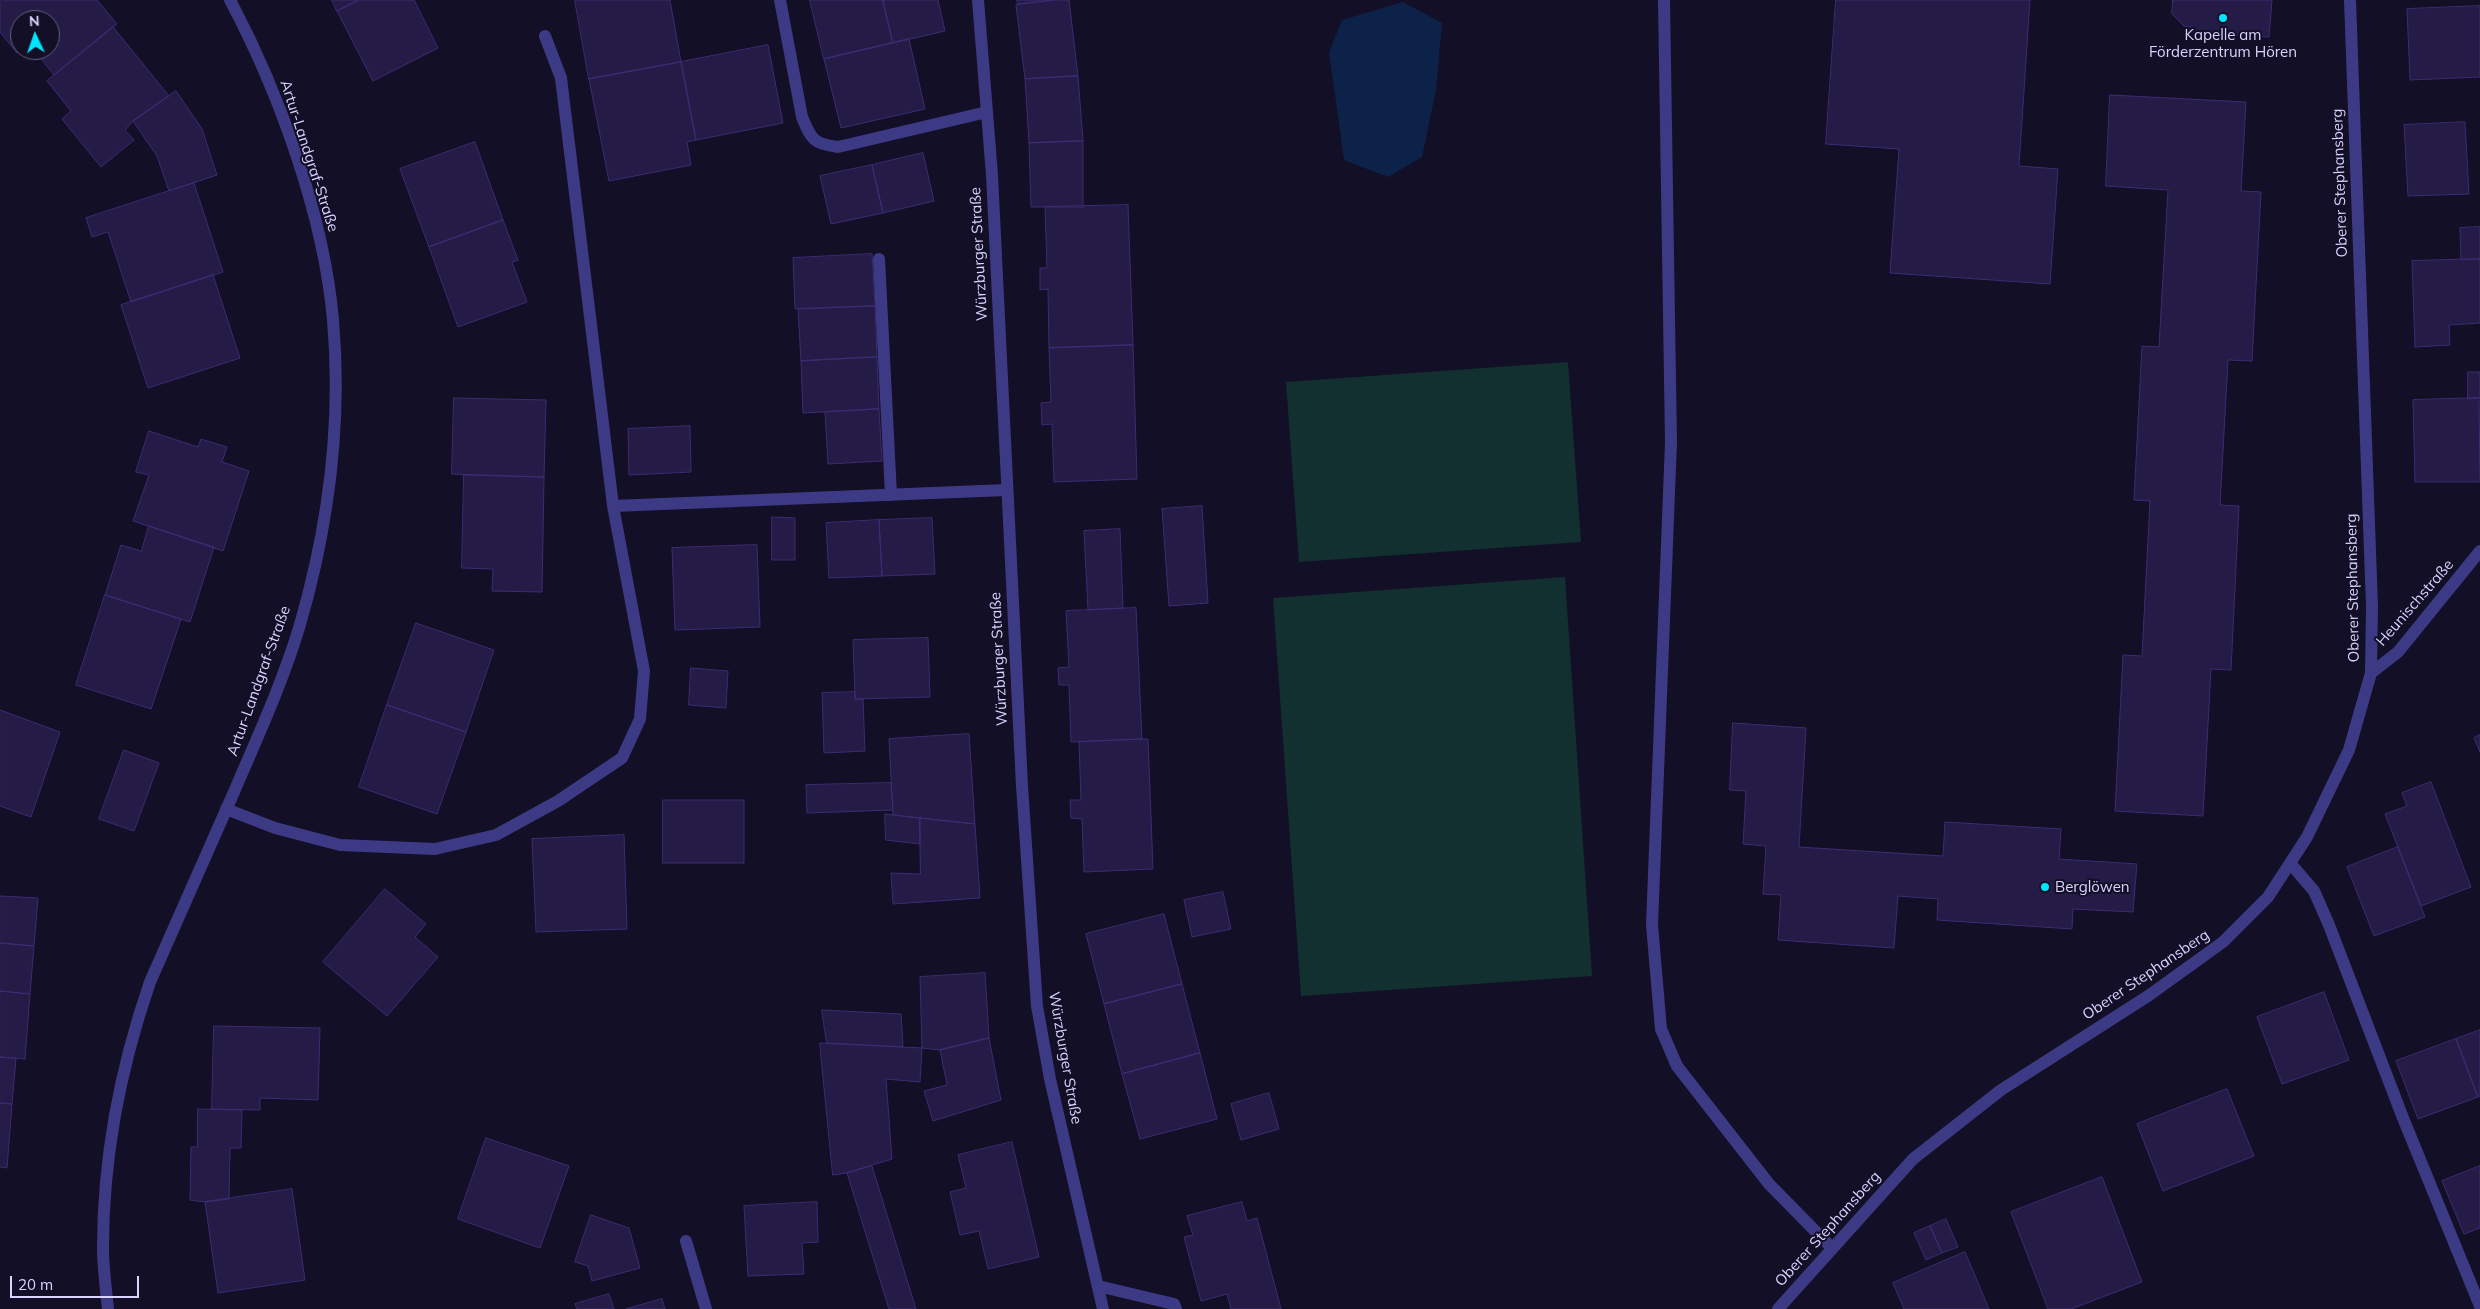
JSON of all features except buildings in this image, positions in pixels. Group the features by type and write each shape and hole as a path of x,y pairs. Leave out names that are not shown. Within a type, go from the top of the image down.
{"street":[{"name":"Artur-Landgraf-Straße","path":"108,1309 103,1249 106,1176 115,1104 136,1022 150,982 264,722 298,629 319,547 330,481 336,405 333,319 320,240 298,164 268,81 230,0"},
{"path":"780,0 802,116 808,134 820,145 838,147 987,112"},
{"name":"Würzburger Straße","path":"978,0 987,112 1028,887 1038,1006 1050,1079 1104,1309"},
{"path":"1664,0 1671,442 1652,925 1661,1029 1677,1066 1769,1184 1832,1248"},
{"name":"Oberer Stephansberg","path":"1778,1309 1914,1159 1945,1133 2001,1090 2148,996 2223,942 2268,897 2307,837 2349,750 2371,673 2372,606 2350,0"},
{"path":"226,809 275,828 340,845 436,849 496,835 558,801 622,758 640,719 644,671 613,506 561,78 545,36"},
{"path":"879,259 891,495"},
{"path":"613,506 1006,490"},
{"name":"Heunischstraße","path":"2371,673 2398,652 2480,551"},
{"path":"2290,863 2314,891 2329,925 2403,1118 2480,1306"},
{"path":"686,1241 706,1309"},
{"path":"1098,1286 1174,1304 1176,1309"}],"green space":[{"path":"1568,362 1581,542 1299,562 1286,382"},
{"path":"1565,577 1592,976 1301,996 1273,598"}],"water":[{"path":"1403,2 1442,23 1436,90 1422,157 1388,177 1344,160 1329,52 1342,20"}],"place":[{"name":"Kapelle am Förderzentrum Hören","path":"2223,18"},
{"name":"Berglöwen","path":"2045,887"}]}
